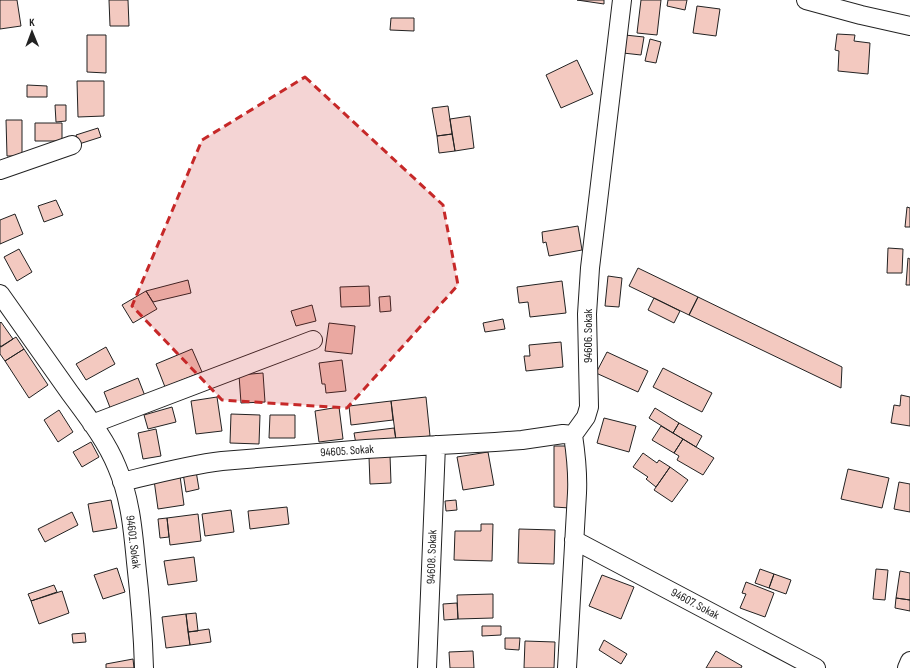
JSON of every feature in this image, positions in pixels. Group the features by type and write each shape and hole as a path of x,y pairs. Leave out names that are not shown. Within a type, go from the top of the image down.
{"street":[{"name":"94606. Sokak","path":"573,435 586,417 589,407 587,314 590,268 622,0"},
{"path":"806,0 861,15 910,26"},
{"path":"0,170 72,145"},
{"name":"94601. Sokak","path":"0,294 92,424 117,467 128,504 132,524 140,597 144,668"},
{"path":"92,424 313,340"},
{"name":"94605. Sokak","path":"122,482 202,464 366,449 522,440 563,434 573,435"},
{"path":"567,668 578,470 573,435"},
{"name":"94608. Sokak","path":"427,668 436,445"},
{"name":"94607. Sokak","path":"574,540 816,668"},
{"path":"907,668 910,661"}],"highlighted area":[{"path":"305,77 443,205 458,285 347,408 222,400 132,306 202,140"}],"building":[{"path":"0,0 17,0 21,26 0,29"},
{"path":"109,0 128,0 129,26 110,26"},
{"path":"577,0 604,0 604,4"},
{"path":"641,0 661,0 657,35 637,33"},
{"path":"668,0 687,0 685,10 667,6"},
{"path":"697,6 720,9 716,36 693,33"},
{"path":"391,18 414,18 414,31 390,30"},
{"path":"837,34 855,35 854,41 870,43 868,74 838,71 839,51 835,50"},
{"path":"87,35 106,35 106,73 87,72"},
{"path":"625,35 644,37 641,55 623,53"},
{"path":"650,39 661,42 656,63 645,61"},
{"path":"577,60 593,94 561,108 546,75"},
{"path":"77,81 104,81 104,116 78,117"},
{"path":"27,85 47,86 47,97 27,97"},
{"path":"55,105 66,105 66,121 56,122"},
{"path":"448,106 452,134 437,136 432,108"},
{"path":"470,116 474,148 455,151 450,119"},
{"path":"6,120 22,120 22,156 7,156"},
{"path":"35,123 62,123 62,141 35,141"},
{"path":"98,128 101,137 79,144 76,135"},
{"path":"452,134 455,151 439,153 437,136"},
{"path":"56,200 63,215 44,222 38,206"},
{"path":"907,207 910,208 910,227 905,227"},
{"path":"15,214 23,234 0,244 0,220"},
{"path":"578,226 582,250 549,256 546,242 543,243 542,232"},
{"path":"888,248 903,249 902,273 887,273"},
{"path":"19,249 32,272 17,281 4,257"},
{"path":"908,258 910,259 910,285 906,285"},
{"path":"638,268 698,297 689,315 629,286"},
{"path":"608,276 622,278 619,307 605,306"},
{"path":"188,280 191,293 153,302 146,291"},
{"path":"562,281 566,313 530,317 528,302 519,303 517,287"},
{"path":"369,286 370,306 341,307 340,287"},
{"path":"146,291 157,309 133,323 122,305"},
{"path":"390,296 391,311 380,312 379,297"},
{"path":"698,297 842,367 841,388 689,315"},
{"path":"654,298 680,311 674,323 648,310"},
{"path":"312,305 316,321 296,326 291,311"},
{"path":"503,319 505,329 485,332 483,323"},
{"path":"1,322 13,339 1,347 0,323"},
{"path":"329,323 355,326 352,354 325,351"},
{"path":"16,337 24,349 5,361 0,354 0,347"},
{"path":"561,342 563,367 526,371 524,356 530,356 529,345"},
{"path":"106,347 115,364 86,380 76,364"},
{"path":"24,349 48,385 29,398 5,361"},
{"path":"192,349 202,372 165,387 156,364"},
{"path":"607,352 648,371 638,392 596,373"},
{"path":"342,360 346,391 326,393 325,384 322,384 319,363"},
{"path":"663,368 712,393 702,412 653,387"},
{"path":"263,373 265,402 241,403 239,375"},
{"path":"138,378 145,396 111,410 104,392"},
{"path":"901,395 910,397 910,426 891,423 894,405 900,406"},
{"path":"217,397 222,431 196,434 191,401"},
{"path":"426,397 430,436 396,440 391,401"},
{"path":"391,401 393,420 351,425 349,406"},
{"path":"172,407 176,422 148,429 144,415"},
{"path":"339,407 343,439 319,442 315,411"},
{"path":"655,408 679,423 673,433 649,418"},
{"path":"59,410 73,432 58,442 44,420"},
{"path":"231,414 260,415 259,444 230,443"},
{"path":"270,415 295,415 295,438 269,438"},
{"path":"604,418 636,426 629,452 597,443"},
{"path":"679,423 702,436 696,447 673,433"},
{"path":"661,426 683,439 674,453 652,440"},
{"path":"394,428 396,440 356,444 354,433"},
{"path":"156,429 161,456 143,459 138,433"},
{"path":"683,439 714,458 703,475 677,460 679,456 674,453"},
{"path":"91,442 99,457 82,467 73,452"},
{"path":"554,446 571,446 570,508 554,507"},
{"path":"488,452 494,485 463,490 457,457"},
{"path":"643,453 657,463 659,460 670,467 656,487 646,479 648,477 633,467"},
{"path":"390,455 391,483 370,484 369,457"},
{"path":"670,467 688,480 672,502 654,490"},
{"path":"848,469 889,478 882,508 841,499"},
{"path":"196,471 199,489 186,492 183,473"},
{"path":"180,476 184,505 158,509 154,480"},
{"path":"899,482 910,484 910,512 894,509"},
{"path":"111,500 117,528 93,532 88,504"},
{"path":"456,500 457,510 446,511 445,501"},
{"path":"287,507 289,524 250,529 248,511"},
{"path":"231,510 234,532 205,536 202,514"},
{"path":"72,512 78,525 45,542 38,529"},
{"path":"198,514 201,541 170,545 167,518"},
{"path":"167,518 169,537 160,538 158,519"},
{"path":"481,524 493,524 492,561 454,560 455,531 481,531"},
{"path":"519,529 555,530 554,564 518,563"},
{"path":"194,557 197,581 168,585 164,561"},
{"path":"117,568 125,592 103,599 94,575"},
{"path":"760,569 774,574 769,588 755,583"},
{"path":"876,569 888,570 885,600 873,599"},
{"path":"900,571 910,573 910,600 896,598"},
{"path":"774,574 791,580 786,594 769,588"},
{"path":"602,575 634,587 621,619 589,606"},
{"path":"746,582 774,593 765,617 740,608 746,594 742,593"},
{"path":"54,585 57,592 31,601 28,594"},
{"path":"62,591 69,613 39,624 31,601"},
{"path":"493,594 493,618 458,619 457,595"},
{"path":"896,598 910,600 910,611 895,608"},
{"path":"457,603 458,619 444,620 443,604"},
{"path":"196,613 198,631 188,632 186,614"},
{"path":"186,614 190,645 166,648 162,617"},
{"path":"482,626 501,626 501,635 482,636"},
{"path":"209,629 211,642 190,645 188,632"},
{"path":"85,633 86,642 73,643 72,634"},
{"path":"505,638 520,638 519,650 505,649"},
{"path":"604,640 627,654 621,664 599,650"},
{"path":"525,641 555,642 554,668 524,668"},
{"path":"473,651 474,668 450,668 449,652"},
{"path":"716,651 742,666 741,668 706,668"},
{"path":"133,659 134,668 106,668 106,664"}]}
